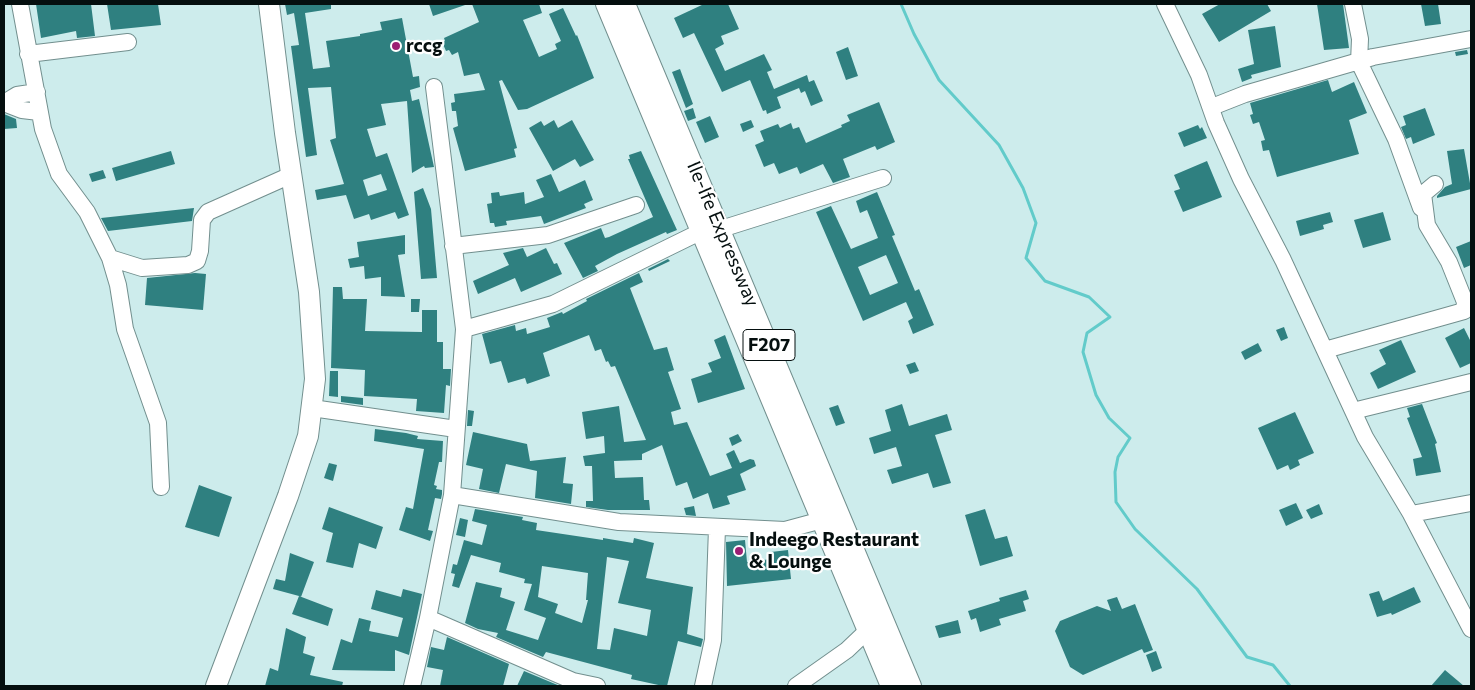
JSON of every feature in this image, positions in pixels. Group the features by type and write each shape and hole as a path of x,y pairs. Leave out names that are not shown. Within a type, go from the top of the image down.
{"main road":[{"path":"216,686 288,496 308,436 315,379 313,335 270,4"},
{"name":"Ile-Ife Expressway","path":"606,4 712,230"},
{"name":"Ile-Ife Expressway","path":"625,4 712,230 791,421 911,686"},
{"name":"Ile-Ife Expressway","path":"791,421 822,520 891,686"}],"street":[{"path":"20,4 42,129 59,174 87,212 110,258 118,285 125,329 158,423 161,487"},
{"path":"1165,4 1199,75 1241,179 1283,260 1365,437 1411,514 1471,629"},
{"path":"1325,350 1468,310 1449,262 1428,224 1396,139 1359,62 1360,39 1353,4"},
{"path":"1212,107 1245,94 1359,62 1471,39"},
{"path":"28,54 128,42"},
{"path":"412,686 428,618 452,494 464,329 434,87"},
{"path":"4,103 17,95 37,92"},
{"path":"4,103 22,110 39,112"},
{"path":"110,258 142,268 188,265 197,261 200,252 202,220 208,212 291,175"},
{"path":"464,329 553,304 712,230 883,178"},
{"path":"1428,224 1424,194 1435,184"},
{"path":"453,246 548,235 636,205"},
{"path":"1353,411 1471,382"},
{"path":"312,408 456,430"},
{"path":"452,494 618,522 785,530 822,520"},
{"path":"1411,514 1471,503"},
{"path":"703,686 713,640 717,528"},
{"path":"428,618 572,684 597,686"},
{"path":"796,686 847,650 867,631"}],"building":[{"path":"36,4 91,4 95,36 77,38 76,31 41,38"},
{"path":"107,4 158,4 161,25 111,30"},
{"path":"285,4 331,4 331,9 305,13 313,69 330,67 326,41 360,36 360,34 382,30 380,22 402,18 413,77 419,76 420,87 410,90 412,101 419,99 434,167 425,168 424,166 412,173 407,101 381,104 386,125 367,129 376,157 387,153 409,215 398,219 395,212 371,220 369,214 354,219 346,195 317,200 315,190 344,184 330,140 336,138 331,87 308,88 317,155 306,157 291,46 299,45 294,13 287,15","holes":["381,174 387,190 368,196 363,180"]},
{"path":"429,4 468,4 433,16"},
{"path":"472,4 539,4 542,13 523,20 539,57 557,49 555,44 561,41 549,14 563,8 577,35 594,78 527,109 518,110 502,80 499,81 517,148 514,149 516,157 465,171 453,128 458,126 456,111 452,111 451,103 455,102 454,94 485,90 479,73 464,76 458,52 452,55 449,50 446,51 442,42 445,41 444,38 479,22"},
{"path":"704,4 728,4 739,29 721,36 724,44 715,49 725,71 764,54 772,70 767,72 774,89 807,75 809,82 814,80 823,101 811,106 805,91 801,93 799,88 777,97 781,108 767,114 766,110 763,111 750,80 722,92 694,33 683,38 674,18"},
{"path":"1220,4 1267,4 1271,11 1219,42 1202,14"},
{"path":"1317,4 1343,4 1349,48 1324,50"},
{"path":"1421,4 1438,4 1441,24 1425,26"},
{"path":"1275,26 1281,67 1251,75 1252,78 1242,82 1238,69 1254,64 1248,30"},
{"path":"848,47 858,76 846,80 836,52"},
{"path":"1467,50 1468,54 1456,56 1455,52"},
{"path":"680,69 693,104 686,108 672,72"},
{"path":"1328,80 1332,92 1354,82 1367,113 1349,120 1359,154 1277,177 1269,150 1263,151 1261,141 1265,140 1259,122 1253,124 1250,115 1253,114 1250,103"},
{"path":"879,102 895,142 877,150 875,146 843,159 850,177 833,183 823,164 800,174 797,167 779,174 774,163 764,167 755,145 764,141 760,131 778,124 780,128 791,123 793,129 799,127 806,143 842,127 841,125 850,121 847,115"},
{"path":"693,108 696,118 688,121 684,111"},
{"path":"1425,108 1435,135 1413,144 1411,137 1406,139 1401,127 1406,125 1403,116"},
{"path":"4,114 16,119 17,128 4,129"},
{"path":"710,116 719,137 705,143 696,122"},
{"path":"554,120 558,128 572,120 594,160 580,167 575,159 553,171 529,128 541,121 544,126"},
{"path":"751,120 754,127 743,132 740,124"},
{"path":"1198,125 1200,129 1202,127 1207,138 1184,147 1178,133"},
{"path":"1464,149 1471,189 1437,198 1445,187 1452,184 1447,151"},
{"path":"171,151 175,164 116,181 112,168"},
{"path":"641,151 677,230 667,234 666,232 617,254 595,266 598,271 583,278 564,243 601,228 605,238 609,237 653,217 628,159 630,159 629,155"},
{"path":"1207,161 1222,197 1183,212 1174,191 1180,189 1174,175"},
{"path":"103,170 106,178 92,182 89,174"},
{"path":"551,174 559,192 585,180 593,200 584,204 586,208 544,224 541,216 506,221 507,225 495,227 494,223 490,223 487,204 492,203 491,193 499,192 500,196 524,192 525,204 544,197 536,180"},
{"path":"423,188 431,209 437,278 421,279 414,192"},
{"path":"877,192 895,235 892,236 915,291 919,289 934,325 913,334 908,321 913,318 906,302 863,321 816,212 831,206 851,249 878,238 867,210 860,213 856,201","holes":["886,255 898,283 870,295 858,267"]},
{"path":"194,208 192,221 108,231 101,218"},
{"path":"1330,212 1333,222 1323,225 1324,229 1300,236 1296,221"},
{"path":"1383,212 1391,240 1363,248 1354,220"},
{"path":"405,235 405,254 398,255 405,297 381,296 381,277 365,279 364,266 350,268 348,259 359,257 357,242"},
{"path":"1471,241 1471,265 1464,268 1456,247"},
{"path":"523,248 527,257 546,248 554,264 557,263 562,274 521,292 515,278 478,294 473,281 509,265 503,253"},
{"path":"668,259 670,261 649,271 648,269"},
{"path":"195,273 206,274 203,310 145,305 147,278"},
{"path":"639,273 643,282 630,288 654,350 667,347 674,370 668,372 681,409 671,412 674,425 687,422 710,476 732,468 726,454 734,450 740,463 750,459 754,460 756,466 740,474 746,490 727,496 730,504 713,509 708,493 693,499 687,482 676,486 662,445 642,454 642,460 614,461 615,478 643,477 644,500 649,500 650,510 608,510 586,507 586,501 593,501 592,466 585,466 583,456 605,453 604,436 586,439 582,412 619,406 624,442 646,440 615,366 611,367 608,361 606,362 601,349 595,351 589,335 543,353 550,376 527,384 525,378 508,383 501,361 490,364 482,334 515,325 516,331 526,328 527,334 550,327 547,318 562,312 563,314 587,301 586,299"},
{"path":"333,287 342,287 343,299 367,299 365,331 422,332 422,310 437,310 437,342 443,342 443,369 451,369 450,386 446,385 444,413 416,411 417,399 364,396 365,370 331,368"},
{"path":"411,299 420,299 419,312 411,312"},
{"path":"1284,327 1288,338 1281,341 1276,330"},
{"path":"1464,328 1471,342 1471,363 1460,368 1445,338"},
{"path":"725,335 745,389 698,403 691,379 712,372 708,363 721,358 714,340"},
{"path":"1401,340 1416,372 1378,389 1370,373 1386,364 1379,350"},
{"path":"1258,343 1262,351 1245,360 1241,352"},
{"path":"915,362 919,371 910,374 906,365"},
{"path":"330,371 338,371 338,397 329,396"},
{"path":"341,396 363,398 363,405 341,402"},
{"path":"902,404 909,426 947,414 952,430 935,435 951,483 933,488 928,473 892,484 887,470 902,466 896,447 874,454 869,438 891,431 885,410"},
{"path":"1422,404 1437,443 1435,444 1441,472 1416,476 1413,459 1422,457 1407,418 1410,417 1407,408"},
{"path":"838,405 845,423 836,426 829,408"},
{"path":"468,410 474,411 472,426 467,426"},
{"path":"1295,412 1314,453 1298,460 1300,465 1290,470 1288,465 1277,470 1258,428"},
{"path":"375,429 406,433 418,436 417,439 443,441 442,462 439,462 434,485 437,486 436,489 442,490 442,494 441,499 435,498 428,530 433,531 430,541 399,530 406,507 413,509 424,449 374,441"},
{"path":"473,432 527,444 530,461 566,457 563,483 573,484 571,504 535,498 537,471 506,464 499,493 479,489 483,469 466,465"},
{"path":"738,434 742,441 732,446 729,438"},
{"path":"329,463 337,465 333,481 324,478"},
{"path":"199,485 232,497 219,537 185,527"},
{"path":"1296,503 1303,518 1286,526 1279,510"},
{"path":"1319,504 1323,514 1311,519 1306,510"},
{"path":"694,506 696,516 686,515 684,508"},
{"path":"329,507 383,527 376,549 359,543 353,568 326,562 333,533 322,529"},
{"path":"475,509 523,517 522,520 537,523 536,530 633,543 634,538 654,543 646,578 693,587 687,634 703,639 701,647 678,641 667,686 663,686 631,679 632,675 546,652 543,657 496,637 498,633 478,629 465,623 476,582 502,588 500,597 515,602 506,630 538,640 546,618 524,610 532,584 524,583 525,579 499,572 501,563 471,555 459,588 452,586 455,574 451,573 453,564 457,565 464,540 482,545 487,525 472,521","holes":["607,557 629,561 618,603 651,610 647,636 614,628 610,650 597,649","542,566 588,573 586,600 588,600 582,623 555,613 558,604 538,597"]},
{"path":"985,509 995,539 1007,536 1013,556 980,566 965,515"},
{"path":"460,518 468,520 465,537 456,535"},
{"path":"745,540 747,562 771,559 771,552 788,550 791,579 727,586 726,542"},
{"path":"290,553 314,562 301,597 333,609 328,626 292,614 299,596 273,589 276,579 285,581"},
{"path":"1414,587 1421,602 1392,615 1391,613 1377,617 1369,594 1379,591 1383,601"},
{"path":"403,589 422,594 409,655 395,650 395,671 332,670 341,639 352,643 359,618 371,621 369,631 398,637 403,618 371,609 376,590 401,597"},
{"path":"1026,590 1029,599 1023,601 1026,611 999,619 1001,625 980,632 976,618 971,620 968,611 1000,601 999,598"},
{"path":"1117,597 1122,609 1135,604 1153,650 1144,653 1142,649 1083,675 1070,667 1055,631 1060,621 1097,606 1111,611 1107,600"},
{"path":"958,620 961,633 939,638 935,626"},
{"path":"286,628 306,637 303,653 315,657 310,675 343,682 342,686 265,686 270,668 278,671"},
{"path":"447,637 509,664 503,686 440,686 443,670 427,667 431,647 444,650"},
{"path":"1156,651 1162,668 1152,672 1146,655"},
{"path":"1445,670 1464,686 1431,686"},
{"path":"524,671 560,686 517,686"}],"waterway":[{"path":"901,4 914,34 939,80 999,145 1023,188 1036,223 1026,258 1045,281 1089,297 1110,317 1087,333 1083,352 1096,395 1109,418 1130,438 1118,457 1115,472 1116,502 1135,529 1197,589 1247,657 1273,665 1290,686"}],"place":[{"name":"rccg","path":"396,46"},
{"name":"Indeego Restaurant & Lounge","path":"739,551"}]}
